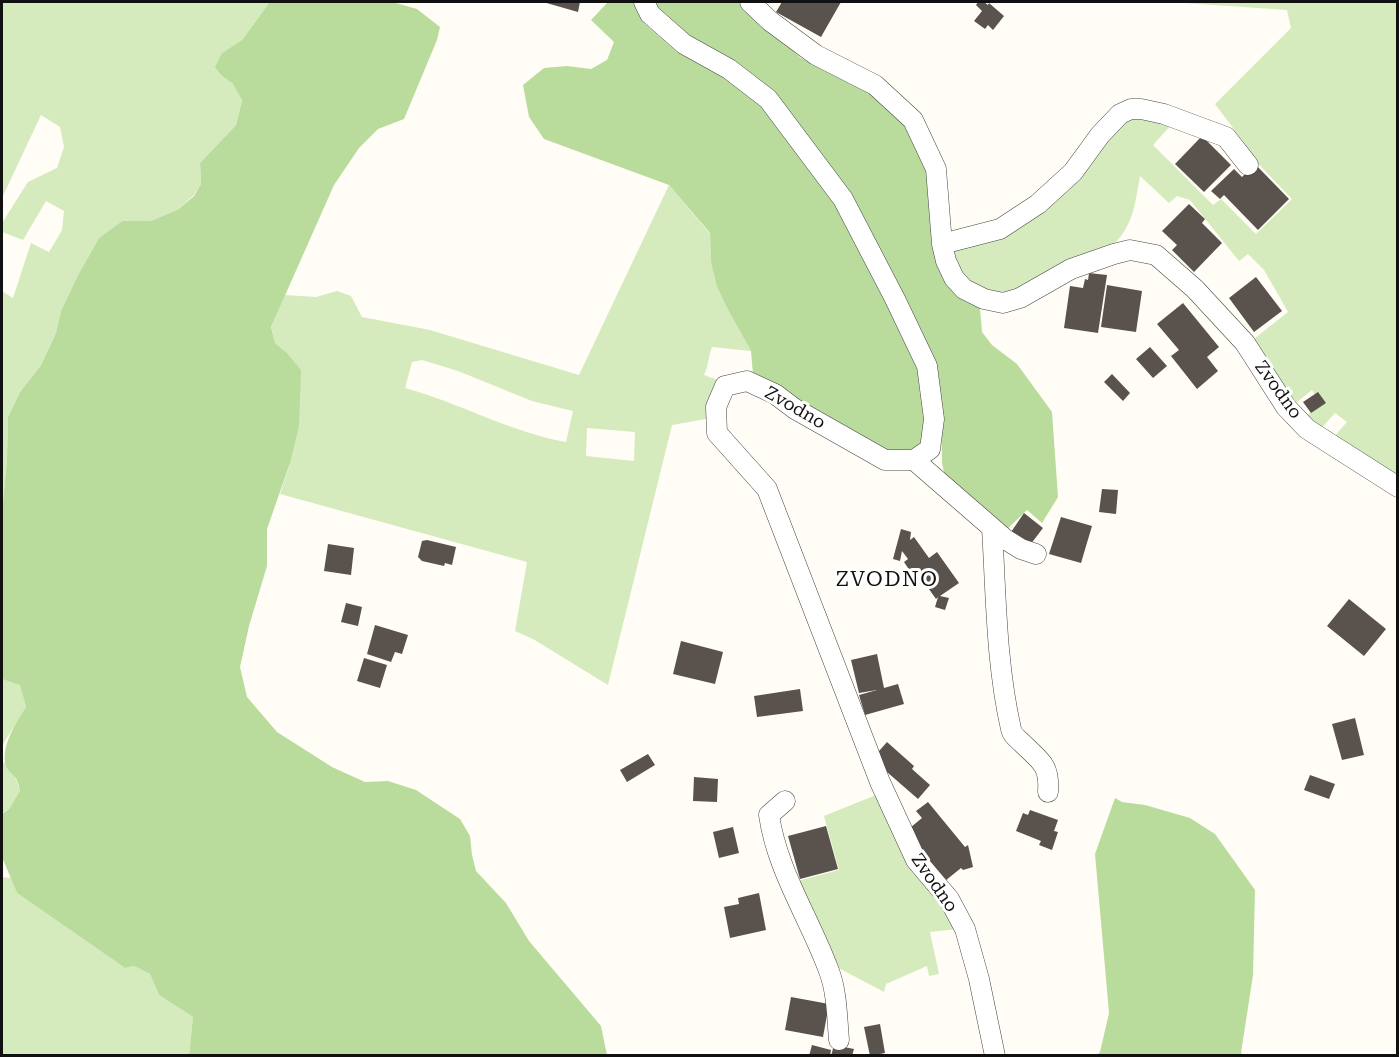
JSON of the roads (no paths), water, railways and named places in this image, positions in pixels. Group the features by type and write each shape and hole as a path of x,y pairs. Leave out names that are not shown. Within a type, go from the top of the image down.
{"street":[{"path":"644,2 650,14 684,44 729,69 768,99 843,199 927,366 934,419 930,449 914,460 992,528 1021,549 1036,554"},
{"name":"Zvodno","path":"750,2 770,21 816,56 875,85 913,120 936,169 942,244 946,261 954,278 964,289 984,299 1003,303 1020,298 1071,269 1114,254 1130,250 1156,255 1195,289 1245,344 1286,407 1307,429 1398,487"},
{"path":"942,244 999,229 1038,204 1073,172 1100,135 1120,114 1131,110 1142,109 1164,114 1226,137 1248,165"},
{"name":"Zvodno","path":"914,460 885,460 795,409 776,394 747,381 725,386 716,407 717,433 767,489 880,782 916,860 949,900 964,929 979,979 995,1056"},
{"path":"992,528 1006,705 1012,733 1044,765 1049,776 1048,792"},
{"path":"784,801 770,815 772,833 782,863 830,972 839,1040"}],"district":[{"name":"ZVODNO","path":"887,580"}]}
